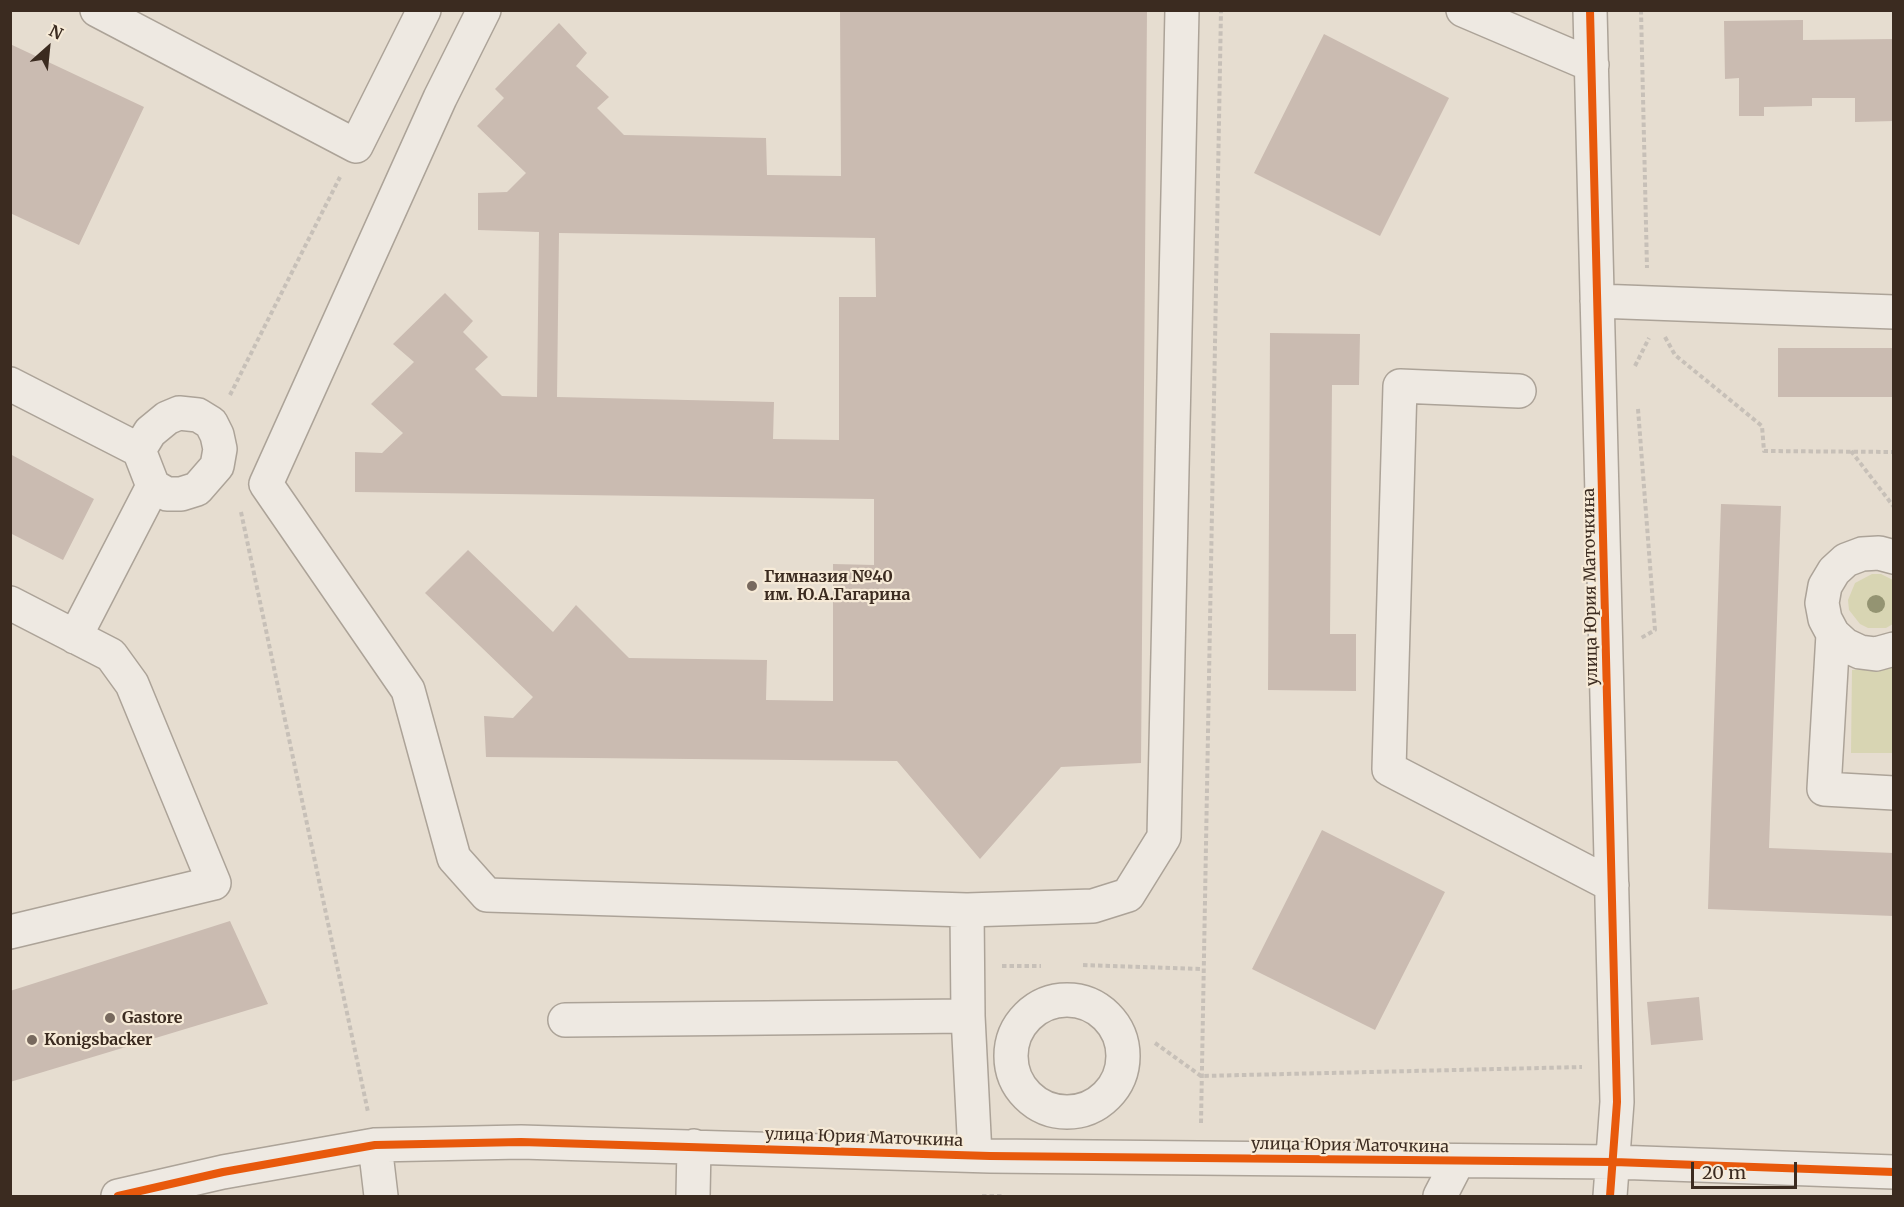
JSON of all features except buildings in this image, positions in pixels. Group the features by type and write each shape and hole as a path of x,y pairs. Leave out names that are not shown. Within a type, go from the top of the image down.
{"street":[{"path":"97,10 356,146 424,10"},
{"path":"484,10 440,98 266,484 408,690 454,858 487,895 967,910 1093,906 1128,895 1164,837 1182,10"},
{"path":"1463,10 1592,65"},
{"name":"улица Юрия Маточкина","path":"1590,10 1617,1101 1610,1197"},
{"path":"1597,301 1893,312"},
{"path":"10,384 139,450 153,486 167,494 181,494 197,489 217,466 220,450 217,435 211,423 198,415 179,413 167,418 150,432 139,450"},
{"path":"1519,391 1400,386 1389,769 1612,885"},
{"path":"75,637 153,486"},
{"path":"1893,557 1879,553 1862,554 1846,560 1834,571 1825,586 1822,603 1825,619 1833,634 1845,645 1860,652 1876,654 1893,649"},
{"path":"10,603 111,655 132,684 214,883 10,932"},
{"path":"1833,634 1824,789 1893,793"},
{"path":"967,910 968,1016 975,1155"},
{"path":"565,1020 968,1016"},
{"path":"1075,1112 1078,1156"},
{"name":"улица Юрия Маточкина","path":"118,1197 223,1172 375,1145 521,1142 975,1155 1614,1162 1893,1172"},
{"path":"375,1145 381,1197"},
{"path":"693,1146 693,1197"},
{"path":"1440,1197 1458,1161"}],"path":[{"path":"1201,1158 1202,969 1221,10"},
{"path":"226,405 356,146"},
{"path":"1851,451 1893,507"},
{"path":"240,507 375,1145"},
{"path":"1083,965 1202,969"},
{"path":"1155,1043 1201,1076 1584,1067"},
{"path":"982,1197 1002,1197"}],"shaded area":[{"path":"1872,574 1881,574 1893,580 1893,624 1886,628 1868,628 1860,624 1849,610 1848,600 1855,583"},
{"path":"1893,665 1893,753 1851,753 1852,670"}],"cycle path":[{"path":"1590,10 1617,1102 1610,1196"},
{"path":"118,1196 223,1172 375,1145 521,1142 990,1156 1614,1162 1894,1172"}],"place":[{"name":"Гимназия №40 им. Ю.А.Гагарина","path":"752,586"},
{"name":"Gastore","path":"110,1018"},
{"name":"Konigsbacker","path":"32,1040"}]}
